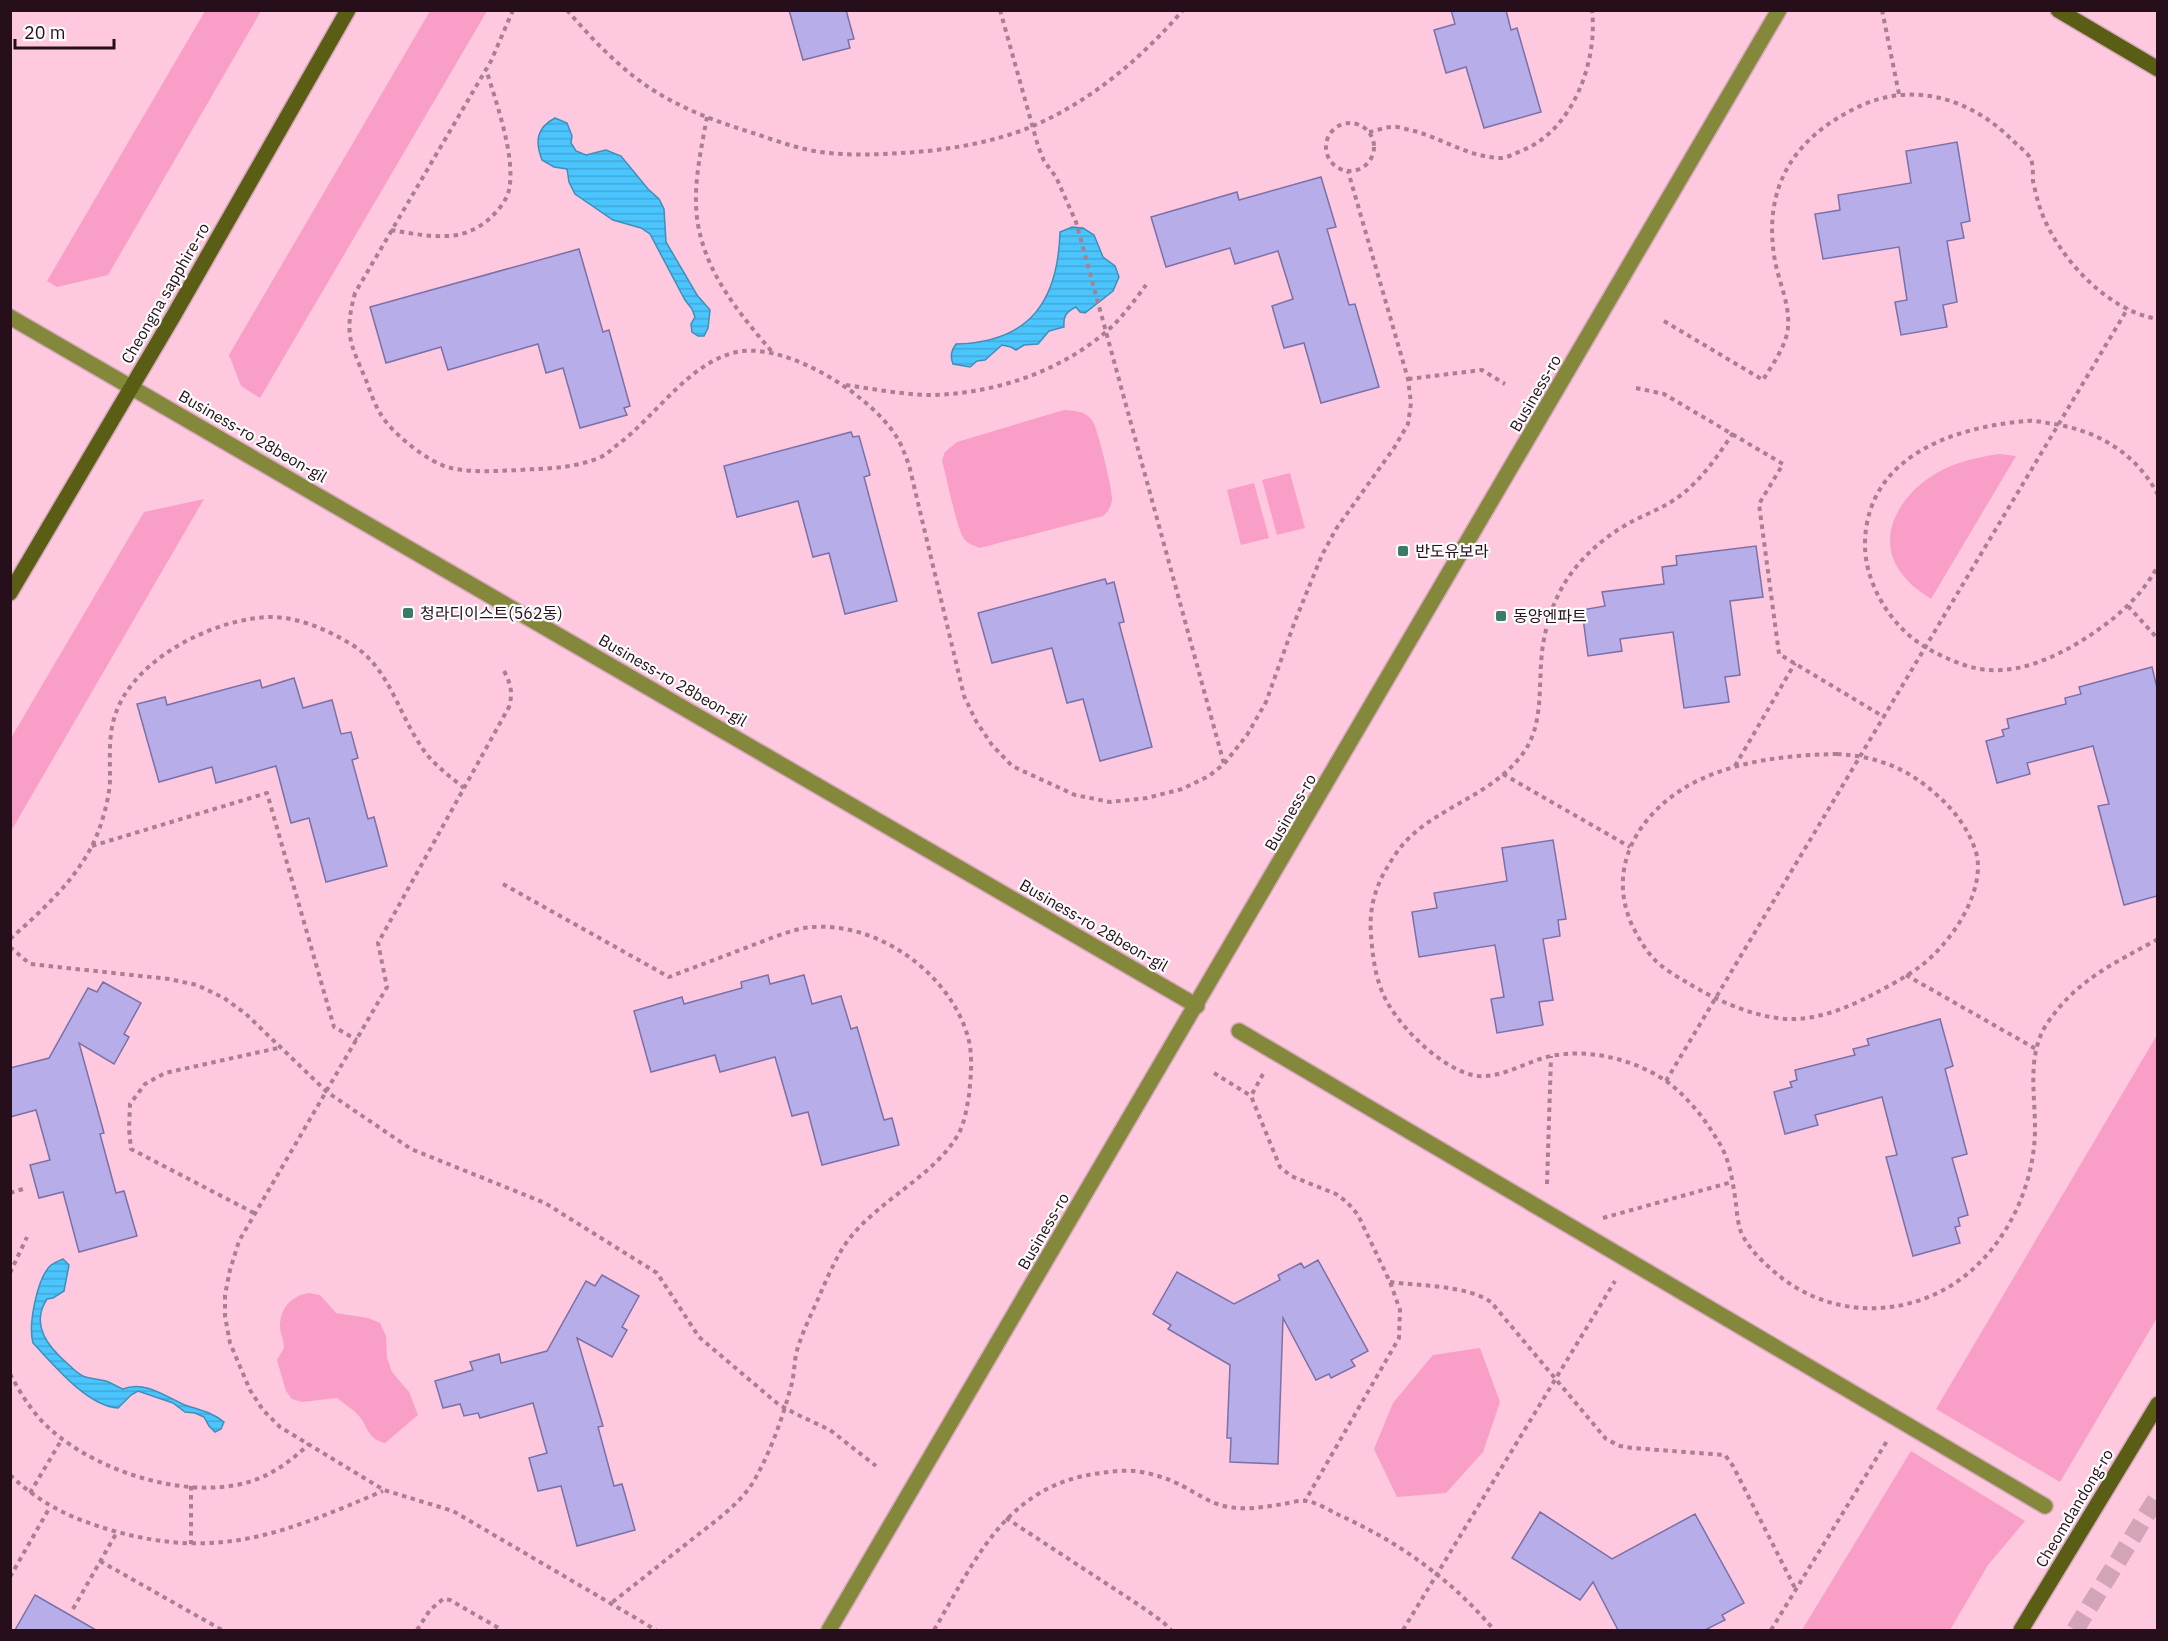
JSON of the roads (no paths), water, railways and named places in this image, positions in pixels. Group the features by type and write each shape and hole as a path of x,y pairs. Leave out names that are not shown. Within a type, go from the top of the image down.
{"street":[{"name":"Cheongna sapphire-ro","path":"10,593 132,387 348,10"},
{"name":"Business-ro","path":"829,1630 1779,10"},
{"path":"2058,10 2157,69"},
{"name":"Business-ro 28beon-gil","path":"10,317 1197,1006"},
{"path":"1239,1031 2045,1506"},
{"name":"Cheomdandong-ro","path":"2021,1630 2157,1404"}],"water":[{"path":"555,118 567,123 572,136 571,143 576,151 586,155 606,150 621,156 659,199 664,209 666,242 697,295 710,310 708,328 704,336 698,336 692,332 691,324 695,317 692,309 650,234 641,228 613,220 575,194 569,182 567,169 554,167 542,160 538,147 539,136 544,126"},
{"path":"1072,227 1083,228 1094,235 1103,257 1115,266 1119,277 1113,291 1085,313 1080,312 1076,307 1070,311 1065,317 1064,327 1049,331 1038,344 1024,345 1016,350 1002,345 985,360 977,361 970,367 953,364 952,354 956,344 982,341 1003,335 1021,326 1035,313 1046,297 1053,278 1060,232"},
{"path":"63,1259 69,1265 64,1291 47,1299 40,1318 44,1335 54,1350 83,1376 106,1381 123,1389 139,1387 155,1391 215,1416 224,1422 221,1429 215,1432 204,1417 185,1412 173,1403 138,1391 118,1408 106,1406 72,1383 33,1343 33,1314 41,1281 51,1265"}],"tunnel":[{"path":"2075,1630 2158,1496"}],"place":[{"name":"반도유보라","path":"1403,551"},
{"name":"청라디이스트(562동)","path":"408,613"},
{"name":"동양엔파트","path":"1501,616"}]}
